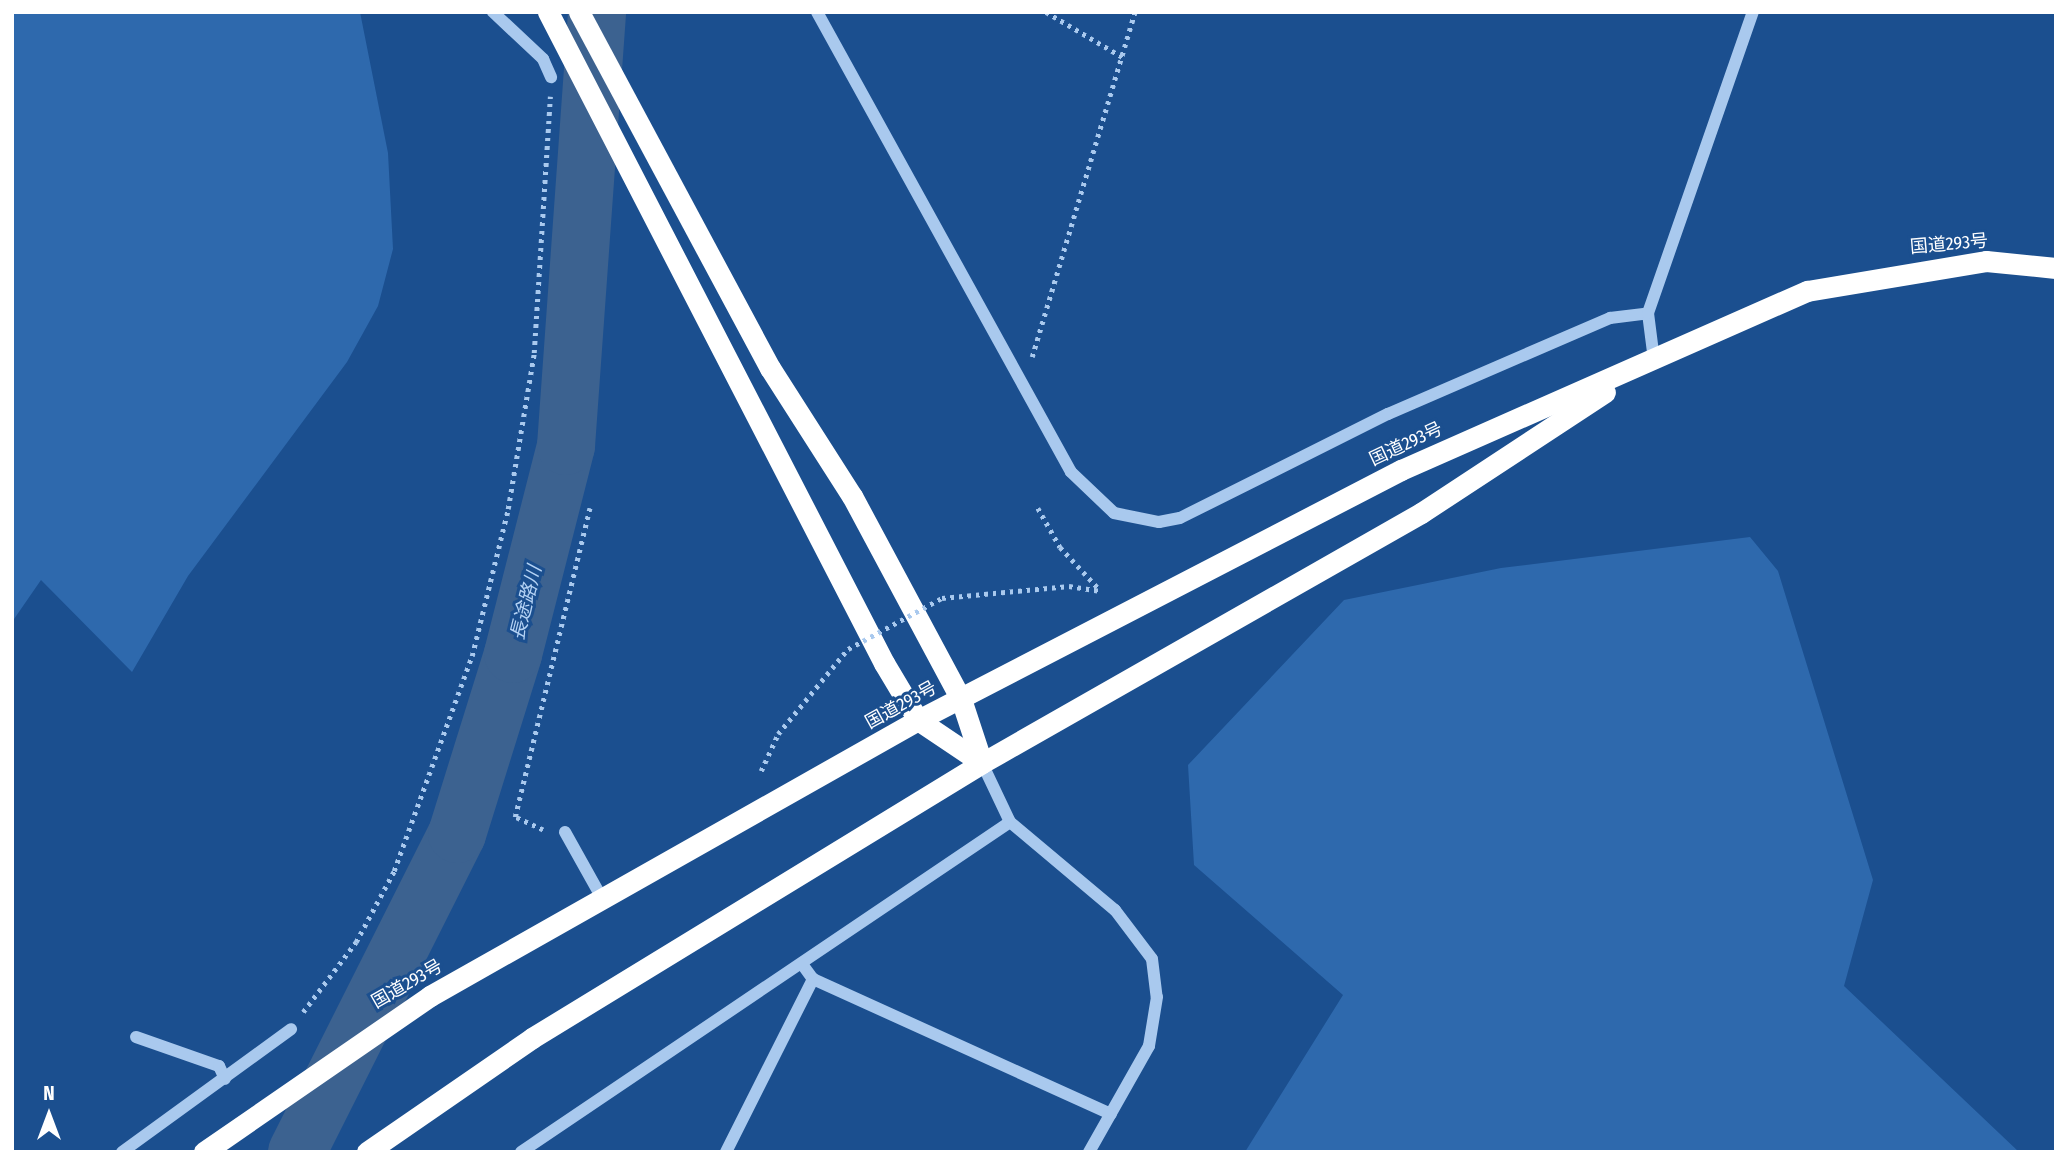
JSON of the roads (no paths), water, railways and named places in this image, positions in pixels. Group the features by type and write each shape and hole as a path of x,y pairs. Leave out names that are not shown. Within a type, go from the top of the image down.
{"highway":[{"path":"548,12 918,720 982,763"},
{"path":"579,12 651,148 961,699 982,763"},
{"name":"国道293号","path":"204,1152 272,1100 430,996 918,720 1401,470 1807,291 1986,261 2056,268"},
{"name":"国道293号","path":"368,1151 533,1038 982,763 1421,513 1654,360"}],"street":[{"path":"493,12 543,59 551,77"},
{"path":"817,12 1084,490 1114,513 1159,522 1205,507 1388,414 1610,318 1648,313"},
{"path":"1654,360 1648,313 1753,12"},
{"path":"982,763 1010,822 1115,910 1152,959 1157,998 1149,1046 1089,1152"},
{"path":"522,1152 1010,822"},
{"path":"565,832 603,900"},
{"path":"802,964 813,979 1111,1114"},
{"path":"726,1152 813,979"},
{"path":"122,1152 291,1029"},
{"path":"136,1037 219,1066 225,1079"}],"waterway":[{"name":"長途路川","path":"297,1152 457,834 513,654 566,446 597,12"}]}
